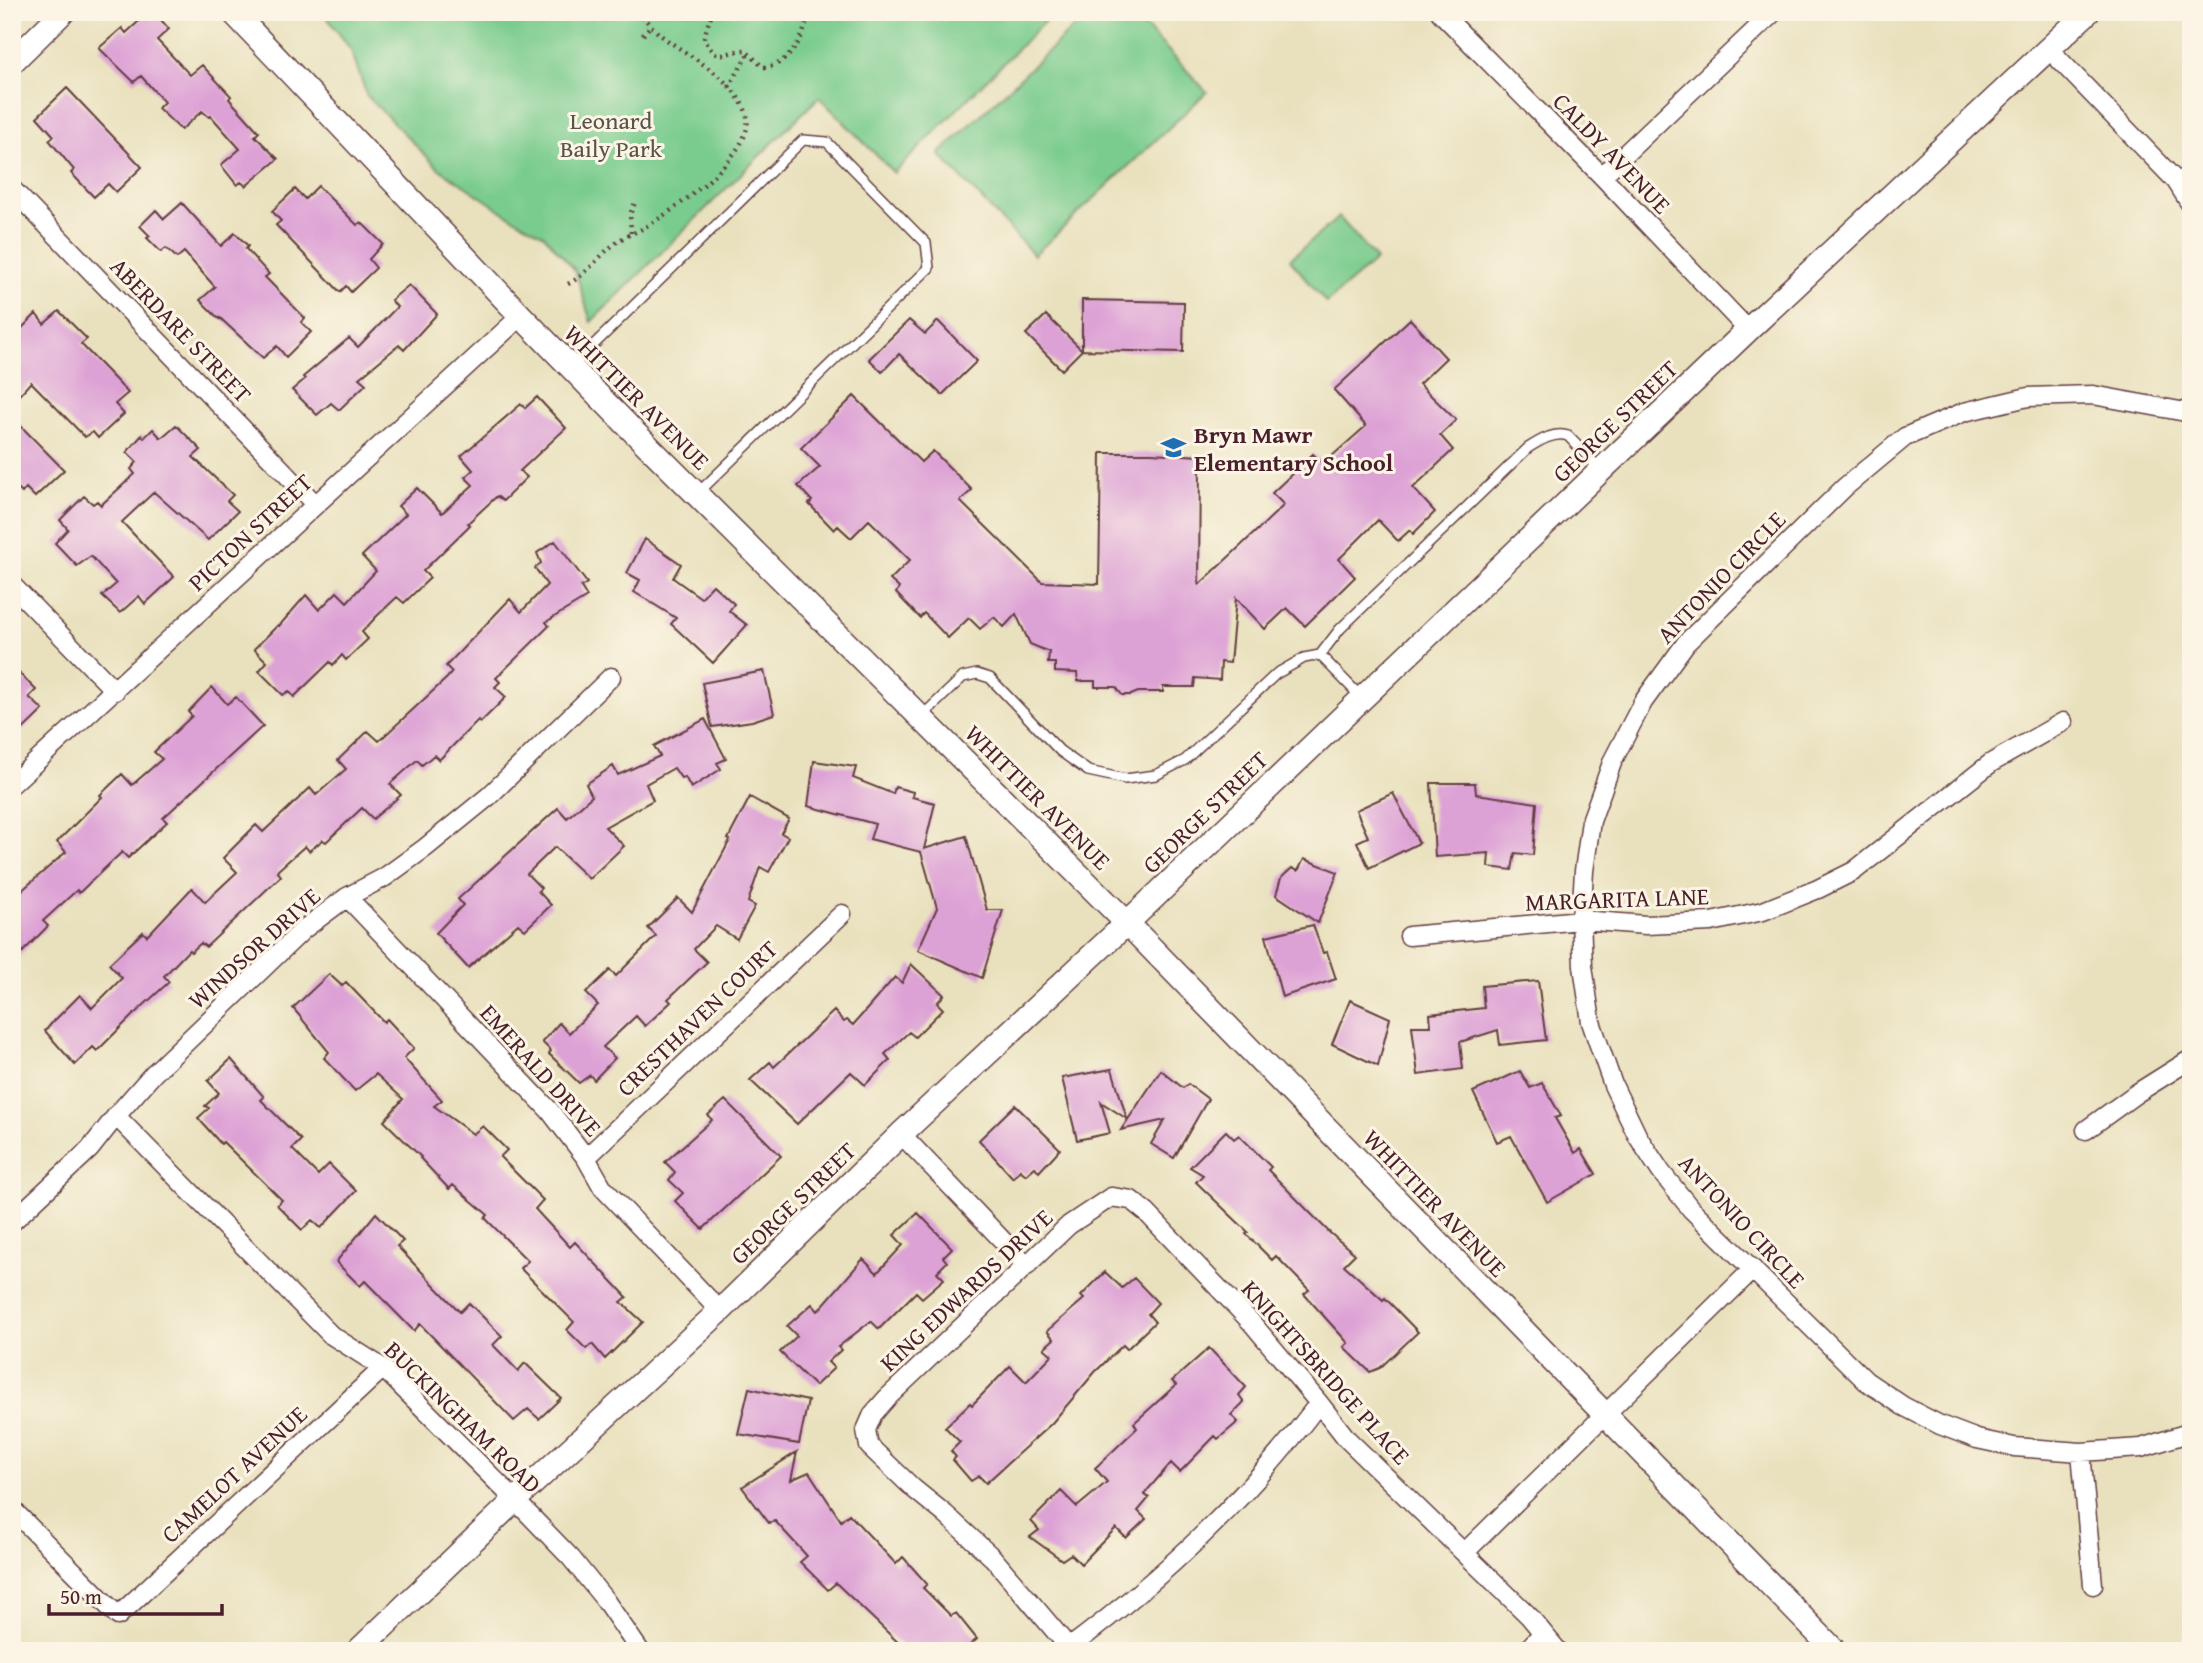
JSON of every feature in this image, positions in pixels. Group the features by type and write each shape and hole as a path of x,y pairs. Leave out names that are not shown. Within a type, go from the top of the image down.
{"street":[{"path":"12,61 63,12"},
{"name":"WHITTIER AVENUE","path":"233,12 521,316 1127,923 1835,1651"},
{"name":"CALDY AVENUE","path":"1440,12 1602,176 1748,330"},
{"path":"1602,176 1774,12"},
{"name":"GEORGE STREET","path":"358,1651 515,1500 720,1311 901,1134 1127,923 1748,330 2088,12"},
{"path":"2049,50 2176,181 2191,205"},
{"name":"ABERDARE STREET","path":"12,190 315,504"},
{"name":"PICTON STREET","path":"12,784 521,316"},
{"name":"ANTONIO CIRCLE","path":"2191,414 2093,395 2028,397 1964,412 1905,437 1845,487 1686,643 1643,702 1613,760 1591,821 1581,920 1583,966 1591,1022 1613,1085 1633,1126 1661,1172 1691,1209 1866,1381 1903,1406 1940,1425 1977,1440 2014,1447 2081,1452 2141,1448 2191,1432"},
{"path":"12,585 115,691"},
{"name":"WINDSOR DRIVE","path":"12,1222 90,1149 153,1074 304,929 347,897 385,877 489,796 611,677"},
{"name":"MARGARITA LANE","path":"1409,936 1581,920 1646,925 1711,922 1763,911 1818,889 1863,864 1991,763 2063,722"},
{"name":"EMERALD DRIVE","path":"347,897 550,1111 586,1158 603,1188 720,1311"},
{"name":"CRESTHAVEN COURT","path":"586,1158 842,914"},
{"path":"2086,1130 2191,1059"},
{"name":"BUCKINGHAM ROAD","path":"116,1116 331,1335 383,1368 515,1500 571,1558 605,1600 639,1651"},
{"path":"901,1134 1027,1266"},
{"name":"KING EDWARDS DRIVE","path":"1070,1649 993,1558 869,1446 866,1430 873,1414 887,1398 1069,1225 1111,1197"},
{"name":"KNIGHTSBRIDGE PLACE","path":"1111,1197 1131,1200 1147,1213 1251,1322 1347,1439 1529,1616 1558,1651"},
{"path":"1465,1552 1753,1269"},
{"name":"CAMELOT AVENUE","path":"12,1509 118,1616 383,1368"},
{"path":"1070,1649 1124,1607 1208,1532 1286,1447 1319,1403"},
{"path":"2081,1452 2093,1585"},
{"path":"1526,1651 1543,1633"}],"lane":[{"path":"571,367 803,140 827,142 926,243 929,268 697,495"},
{"path":"921,717 963,677 977,674 990,678 1060,751 1088,771 1125,779 1156,775 1185,760 1276,674 1304,659 1320,655 1340,629 1528,448 1543,439 1562,434 1568,436 1601,470"},
{"path":"1320,655 1362,699"}],"path":[{"path":"724,12 719,15 709,14 704,37 713,52 723,56 745,50 763,67 772,68 789,55 805,30 806,23 799,12"},
{"path":"568,284 590,268 617,242 674,209 716,173 731,158 747,130 748,114 729,87 701,62 663,37 640,14"},
{"path":"643,35 651,25"},
{"path":"729,87 748,54"},
{"path":"631,233 630,214 635,203"}],"green space":[{"name":"Leonard Baily Park","path":"320,12 1054,12 894,173 819,97 591,322 575,270 544,235 505,213 438,168 367,96 351,50 326,16"},
{"path":"1090,12 1132,12 1207,92 1034,255 939,154"},
{"path":"1339,217 1376,260 1326,303 1290,259"}],"building":[{"path":"149,12 154,12 169,29 157,40 190,75 202,65 259,132 255,136 278,159 246,186 241,182 237,185 221,165 240,149 211,116 202,111 181,130 158,108 164,102 141,76 134,82 99,48 122,28 126,33"},
{"path":"67,88 142,167 116,192 108,184 94,197 71,173 74,170 49,140 54,136 37,117"},
{"path":"318,186 357,225 361,222 383,244 369,259 376,268 351,292 346,286 340,292 276,225 281,221 272,211 295,189 305,199"},
{"path":"182,203 221,246 235,233 269,274 265,277 305,318 301,322 311,332 286,357 277,346 263,358 200,300 215,287 184,252 177,258 166,248 161,252 147,238 150,236 140,226 156,210 164,219"},
{"path":"409,285 437,314 404,350 399,345 359,378 366,384 339,410 331,403 317,415 292,390 305,379 303,377 349,338 358,347 397,307 391,300"},
{"path":"1082,300 1184,302 1183,352 1082,350"},
{"path":"59,311 87,339 81,344 128,393 115,404 124,414 98,438 93,432 85,437 31,382 12,403 12,338 36,314 44,324"},
{"path":"1046,315 1082,350 1062,370 1026,334"},
{"path":"1410,319 1446,358 1419,384 1456,420 1440,435 1453,450 1413,488 1435,512 1413,534 1410,530 1398,541 1378,520 1339,559 1355,577 1305,626 1287,608 1265,629 1236,598 1230,663 1221,662 1220,680 1195,678 1194,687 1163,687 1163,692 1138,692 1131,695 1122,695 1116,687 1095,687 1095,681 1078,681 1077,673 1055,672 1055,663 1048,663 1049,652 1030,644 1016,614 1004,627 994,617 980,629 969,618 948,638 924,613 920,618 896,593 899,588 890,580 910,560 869,520 851,538 838,526 834,530 809,504 812,501 798,486 820,467 801,448 854,396 921,462 933,451 972,490 960,501 1042,582 1099,584 1101,453 1200,456 1199,585 1284,505 1272,493 1313,454 1323,464 1366,426 1334,390"},
{"path":"909,320 925,334 938,321 977,361 942,395 899,354 882,372 869,359"},
{"path":"537,397 566,428 520,471 527,477 503,501 497,496 468,523 470,525 423,571 430,578 404,603 397,597 377,616 362,632 368,639 346,660 342,655 333,665 330,662 294,697 289,691 283,695 259,671 267,662 254,649 306,595 319,610 337,592 347,602 376,571 362,556 406,514 398,506 417,488 442,513 473,485 465,477 473,470 461,456 521,404 525,408"},
{"path":"12,417 64,470 35,497 26,488 22,493 12,483"},
{"path":"176,425 201,450 193,457 233,495 227,501 238,511 208,540 154,492 122,522 174,577 145,604 139,596 120,613 102,596 116,584 91,556 77,566 55,543 68,529 60,520 84,496 93,504 97,501 101,505 135,474 131,469 137,462 127,452 142,435 144,438 153,429 161,438"},
{"path":"645,539 681,564 673,578 701,598 713,585 734,604 729,611 747,625 713,663 671,624 676,618 634,592 640,580 627,573"},
{"path":"555,541 587,583 581,587 587,597 546,622 549,626 496,678 500,682 495,687 506,697 480,723 478,720 439,760 434,755 422,765 417,760 390,784 401,795 373,819 362,808 326,842 323,840 309,851 305,846 277,871 281,876 206,947 201,943 191,952 189,950 164,976 169,982 97,1051 93,1047 75,1065 45,1031 51,1024 80,995 92,1008 122,978 109,964 143,932 147,936 192,888 205,902 237,872 223,858 256,825 263,832 310,788 316,795 346,769 338,760 368,731 379,741 447,678 452,672 446,666 510,599 521,612 547,585 535,568 541,563 537,553"},
{"path":"12,666 36,690 29,697 43,710 12,740"},
{"path":"764,671 774,714 752,721 712,727 702,683"},
{"path":"212,687 227,704 236,697 263,726 163,818 167,822 128,858 122,852 79,893 77,890 43,921 48,926 12,963 12,899 66,852 57,842 122,774 132,785 162,759 154,752 192,716 188,712"},
{"path":"705,719 726,759 717,763 721,769 691,788 685,777 681,778 674,768 646,784 653,800 605,827 624,846 589,879 555,847 527,874 541,888 538,891 551,905 525,930 518,924 468,968 436,933 463,905 458,899 558,808 567,818 592,796 586,784 613,766 618,775 660,756 654,746"},
{"path":"814,761 856,767 853,778 893,794 895,787 913,792 912,797 935,803 924,849 966,836 987,910 1003,910 982,978 918,950 937,908 921,852 870,839 875,824 808,806"},
{"path":"1431,783 1475,783 1476,794 1537,803 1533,855 1515,853 1512,870 1488,867 1489,853 1435,857"},
{"path":"1393,793 1419,843 1369,868 1357,842 1368,837 1356,810"},
{"path":"750,797 789,819 781,833 788,837 769,872 760,867 748,902 755,906 737,939 716,926 694,949 707,962 668,999 671,1002 645,1026 636,1016 603,1047 615,1058 594,1080 590,1075 579,1083 549,1054 551,1051 542,1042 559,1023 569,1033 598,1005 586,993 610,970 616,976 656,936 648,928 678,898 692,912"},
{"path":"1304,859 1338,872 1318,923 1276,895 1281,878 1292,868 1298,871"},
{"path":"1313,925 1323,953 1327,952 1336,979 1282,997 1266,936"},
{"path":"911,964 944,995 937,1003 943,1009 915,1037 909,1032 885,1054 890,1060 865,1085 851,1072 797,1124 750,1080 770,1062 774,1067 834,1011 844,1022 847,1020 853,1025 895,977 902,983"},
{"path":"329,974 342,986 346,982 384,1022 387,1019 414,1048 404,1058 442,1100 434,1106 473,1134 483,1126 507,1150 500,1157 543,1200 535,1209 570,1247 575,1242 627,1297 621,1302 643,1322 605,1359 592,1344 586,1349 567,1330 574,1322 520,1268 528,1261 485,1218 488,1215 453,1185 449,1189 384,1121 403,1099 376,1074 355,1091 324,1058 329,1052 293,1008"},
{"path":"1538,981 1546,1040 1500,1045 1498,1030 1460,1042 1463,1069 1418,1075 1412,1026 1431,1026 1430,1014 1484,1008 1482,986"},
{"path":"1350,1000 1390,1018 1378,1066 1332,1044"},
{"path":"231,1059 264,1097 261,1100 301,1140 292,1149 318,1175 329,1164 356,1191 321,1228 312,1220 302,1230 277,1205 282,1200 223,1142 221,1144 198,1118 209,1108 205,1106 219,1093 208,1081"},
{"path":"1112,1069 1127,1119 1101,1102 1110,1133 1077,1140 1062,1078"},
{"path":"1161,1070 1183,1088 1188,1084 1208,1099 1174,1158 1151,1144 1165,1120 1121,1130"},
{"path":"1520,1071 1530,1088 1542,1083 1561,1116 1555,1118 1575,1153 1581,1149 1596,1174 1547,1202 1511,1136 1497,1142 1473,1092"},
{"path":"725,1100 781,1156 703,1229 675,1201 683,1193 669,1180 675,1172 665,1162 712,1120 708,1115"},
{"path":"1015,1105 1060,1149 1039,1172 1035,1167 1026,1175 1020,1170 1013,1178 979,1140"},
{"path":"1226,1131 1234,1139 1239,1135 1271,1167 1268,1170 1330,1233 1355,1254 1344,1265 1383,1300 1385,1298 1418,1332 1380,1368 1370,1372 1344,1347 1348,1343 1304,1294 1309,1290 1276,1256 1272,1260 1246,1234 1248,1232 1196,1182 1203,1175 1190,1167"},
{"path":"376,1213 403,1241 397,1246 460,1312 469,1303 502,1336 493,1345 518,1371 525,1363 561,1398 539,1419 528,1409 514,1421 420,1324 414,1331 365,1281 360,1286 336,1262"},
{"path":"918,1213 952,1248 943,1257 947,1262 937,1272 944,1279 922,1298 916,1292 879,1329 871,1321 838,1347 841,1350 828,1362 834,1368 815,1386 780,1352 797,1336 787,1326 812,1304 818,1311 863,1259 877,1273 903,1245 894,1235"},
{"path":"1105,1272 1122,1288 1134,1278 1158,1303 1148,1314 1155,1322 1127,1349 1123,1345 1095,1372 1052,1423 986,1483 979,1476 971,1481 953,1460 956,1457 951,1451 960,1442 945,1427 970,1403 972,1405 1010,1366 1026,1382 1052,1355 1044,1348 1054,1339 1047,1331 1084,1299 1081,1296"},
{"path":"1209,1348 1246,1387 1239,1395 1244,1402 1231,1415 1238,1422 1218,1439 1215,1436 1180,1472 1171,1463 1144,1494 1149,1498 1138,1511 1146,1519 1126,1538 1116,1528 1081,1564 1071,1554 1062,1560 1030,1537 1039,1530 1031,1521 1061,1491 1077,1507 1107,1482 1095,1468 1137,1428 1134,1423 1176,1385 1172,1381"},
{"path":"749,1388 808,1401 799,1444 738,1434"},
{"path":"797,1452 791,1480 809,1472 841,1521 849,1514 896,1564 903,1557 927,1584 923,1588 951,1616 956,1613 977,1639 963,1651 907,1651 836,1583 828,1590 800,1562 807,1556 775,1521 769,1523 742,1487"}],"place":[{"name":"Bryn Mawr Elementary School","path":"1174,448"}]}
